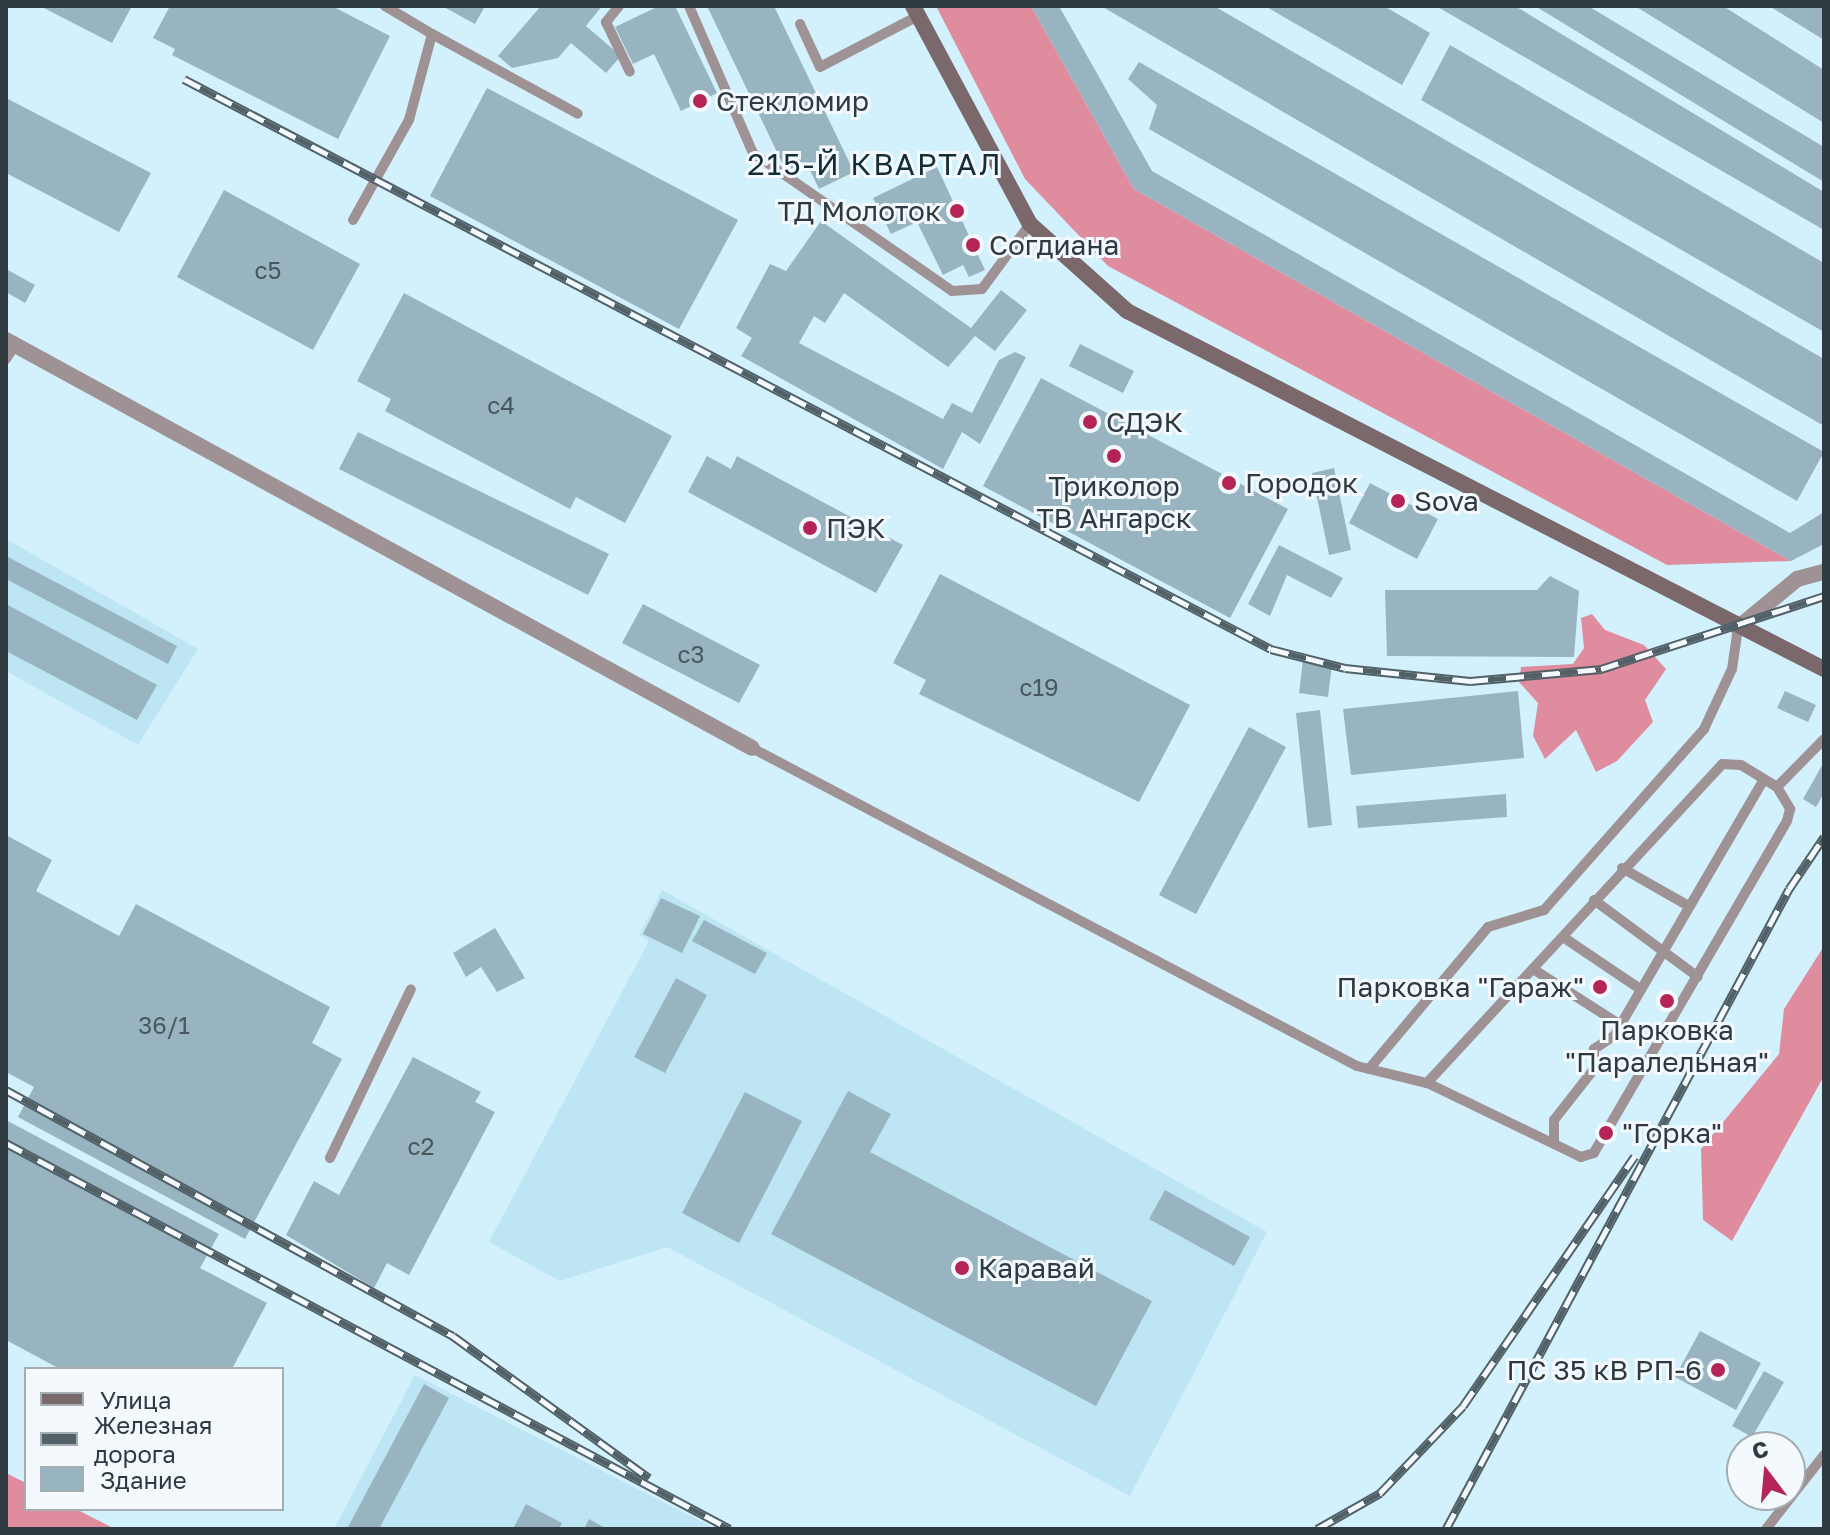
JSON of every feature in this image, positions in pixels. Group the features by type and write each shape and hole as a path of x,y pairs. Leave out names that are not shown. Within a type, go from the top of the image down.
{"street":[{"path":"916,11 1030,224 1127,311 1738,628 1824,669"},
{"path":"9,348 752,748"},
{"path":"1738,628 1765,601 1824,572"}],"lane":[{"path":"385,6 578,114"},
{"path":"619,6 606,22 630,72"},
{"path":"689,6 753,153 952,291 982,289 1030,224"},
{"path":"800,24 820,67 916,11"},
{"path":"353,220 409,120 432,34"},
{"path":"1369,1069 1488,927 1544,910 1704,729 1732,669 1738,628"},
{"path":"1777,787 1824,739"},
{"path":"752,748 1369,1069 1427,1083 1554,1141 1581,1157 1594,1153 1787,821 1790,809 1777,787 1741,765 1722,764 1622,868 1563,937 1427,1083"},
{"path":"1554,1141 1554,1120 1571,1106 1570,1092 1594,1069 1594,1049 1619,1024 1637,987 1763,781"},
{"path":"1622,868 1687,905"},
{"path":"1594,900 1658,952 1698,977"},
{"path":"1563,937 1637,987"},
{"path":"1533,969 1619,1024"},
{"path":"330,1158 411,989"},
{"path":"1766,1529 1824,1455"}],"shaded area":[{"path":"936,6 1031,6 1134,189 1791,561 1667,565 1108,266 1025,179"},
{"path":"6,539 198,649 138,745 6,671"},
{"path":"1592,614 1605,630 1644,645 1666,669 1645,700 1653,722 1617,761 1596,772 1576,730 1545,759 1533,736 1538,703 1519,682 1521,667 1573,664 1584,648 1581,618"},
{"name":"Каравай","path":"662,890 1267,1232 1130,1496 667,1247 560,1281 489,1242 649,941 639,935"},
{"path":"1824,946 1824,1076 1732,1241 1703,1220 1701,1149 1779,1054 1784,1009"},
{"path":"415,1375 716,1529 334,1529"},
{"path":"6,1473 24,1482 24,1511 80,1511 115,1529 6,1529"}],"building":[{"path":"40,6 132,6 112,43"},
{"path":"170,6 332,6 390,36 338,139 172,55 175,49 153,38"},
{"path":"442,6 485,6 475,24"},
{"path":"541,6 602,6 586,26 621,56 606,73 571,43 558,58 512,68 498,56"},
{"path":"659,6 675,6 717,93 681,111 654,54 633,64 615,27"},
{"path":"707,6 774,6 854,172 819,189 806,162 786,171"},
{"path":"1031,6 1059,6 1152,171 1790,533 1824,512 1824,544 1791,561 1134,189"},
{"path":"1101,6 1214,6 1824,359 1824,426"},
{"path":"1265,6 1384,6 1430,33 1402,85"},
{"path":"1436,6 1515,6 1824,192 1824,230"},
{"path":"1535,6 1588,6 1824,147 1824,182"},
{"path":"1635,6 1723,6 1824,70 1824,123"},
{"path":"1769,6 1824,6 1824,40"},
{"path":"1450,45 1824,263 1824,332 1421,100"},
{"path":"1139,62 1824,452 1797,501 1149,129 1157,105 1128,79"},
{"path":"487,88 738,220 679,329 430,196"},
{"path":"6,98 151,173 119,232 6,173"},
{"path":"937,167 985,270 969,277 963,265 943,275 917,222 891,234 873,198"},
{"path":"224,190 360,264 313,350 177,277"},
{"path":"821,221 971,328 1001,290 1027,310 995,351 975,336 948,367 844,293 825,323 814,316 799,343 943,419 952,403 972,413 999,360 1015,352 1026,357 980,444 962,432 943,469 741,356 752,338 736,328 770,264 786,271"},
{"path":"6,269 35,285 25,303 6,292"},
{"path":"404,293 672,436 625,523 576,497 570,509 385,411 391,399 357,381"},
{"path":"1080,344 1134,371 1123,393 1069,366"},
{"path":"1041,378 1288,509 1230,618 983,486"},
{"path":"358,432 609,554 588,595 339,469"},
{"path":"707,456 731,469 737,456 903,545 876,593 688,492"},
{"path":"1334,468 1351,550 1329,555 1312,473"},
{"path":"1370,483 1438,519 1417,559 1349,523"},
{"path":"1279,545 1343,578 1331,598 1287,575 1270,616 1248,604"},
{"path":"6,556 177,646 168,664 6,579"},
{"path":"940,574 1190,705 1139,802 919,694 926,680 893,663"},
{"path":"1550,576 1579,591 1574,657 1387,656 1385,590 1537,590"},
{"path":"6,604 157,685 137,720 6,651"},
{"path":"643,604 760,665 739,703 622,643"},
{"path":"1303,660 1332,664 1328,697 1299,693"},
{"path":"1518,691 1524,758 1351,775 1343,709"},
{"path":"1785,691 1816,705 1808,722 1777,708"},
{"path":"1320,710 1332,825 1308,828 1296,713"},
{"path":"1249,727 1286,747 1196,914 1159,895"},
{"path":"1824,762 1824,793 1816,807 1803,799"},
{"path":"1506,794 1507,817 1358,828 1356,806"},
{"path":"6,835 52,860 36,891 119,936 136,904 330,1007 312,1043 342,1059 245,1239 18,1117 34,1087 6,1072"},
{"path":"661,898 700,916 682,953 643,934"},
{"path":"704,920 767,953 755,974 692,941"},
{"path":"495,928 525,978 497,992 481,967 466,977 453,953"},
{"path":"676,978 707,995 665,1073 634,1057"},
{"path":"413,1057 481,1092 475,1102 495,1112 409,1275 387,1263 374,1288 286,1235 314,1181 339,1195"},
{"name":"Каравай","path":"848,1091 891,1114 870,1152 1152,1301 1096,1406 771,1234"},
{"path":"745,1092 802,1121 739,1243 682,1213"},
{"path":"6,1120 219,1234 200,1268 267,1303 233,1367 56,1367 6,1340"},
{"path":"1165,1190 1250,1237 1234,1266 1149,1219"},
{"name":"ПС 35 кВ РП-6","path":"1700,1331 1761,1363 1736,1410 1675,1377"},
{"path":"1764,1371 1784,1382 1755,1431 1741,1431 1732,1426"},
{"path":"424,1384 449,1398 379,1529 347,1529"},
{"path":"526,1504 562,1523 559,1529 513,1529"},
{"path":"589,1519 607,1529 584,1529"}],"railway":[{"path":"184,79 1271,649 1345,668 1470,681 1601,669 1824,596"},
{"path":"1446,1529 1789,889 1824,837"},
{"path":"6,1090 453,1336 649,1478"},
{"path":"6,1143 730,1529"},
{"path":"1317,1529 1380,1493 1463,1406 1635,1156"}],"place":[{"name":"Стекломир","path":"700,101"},
{"name":"ТД Молоток","path":"957,211"},
{"name":"Согдиана","path":"973,245"},
{"name":"СДЭК","path":"1090,422"},
{"name":"Триколор ТВ Ангарск","path":"1114,456"},
{"name":"Городок","path":"1229,483"},
{"name":"Sova","path":"1398,501"},
{"name":"ПЭК","path":"810,528"},
{"name":"Парковка \"Гараж\"","path":"1600,987"},
{"name":"Парковка \"Паралельная\"","path":"1667,1001"},
{"name":"\"Горка\"","path":"1606,1133"},
{"name":"Каравай","path":"962,1268"},
{"name":"ПС 35 кВ РП-6","path":"1718,1370"}],"district":[{"name":"215-Й КВАРТАЛ","path":"875,164"}]}
